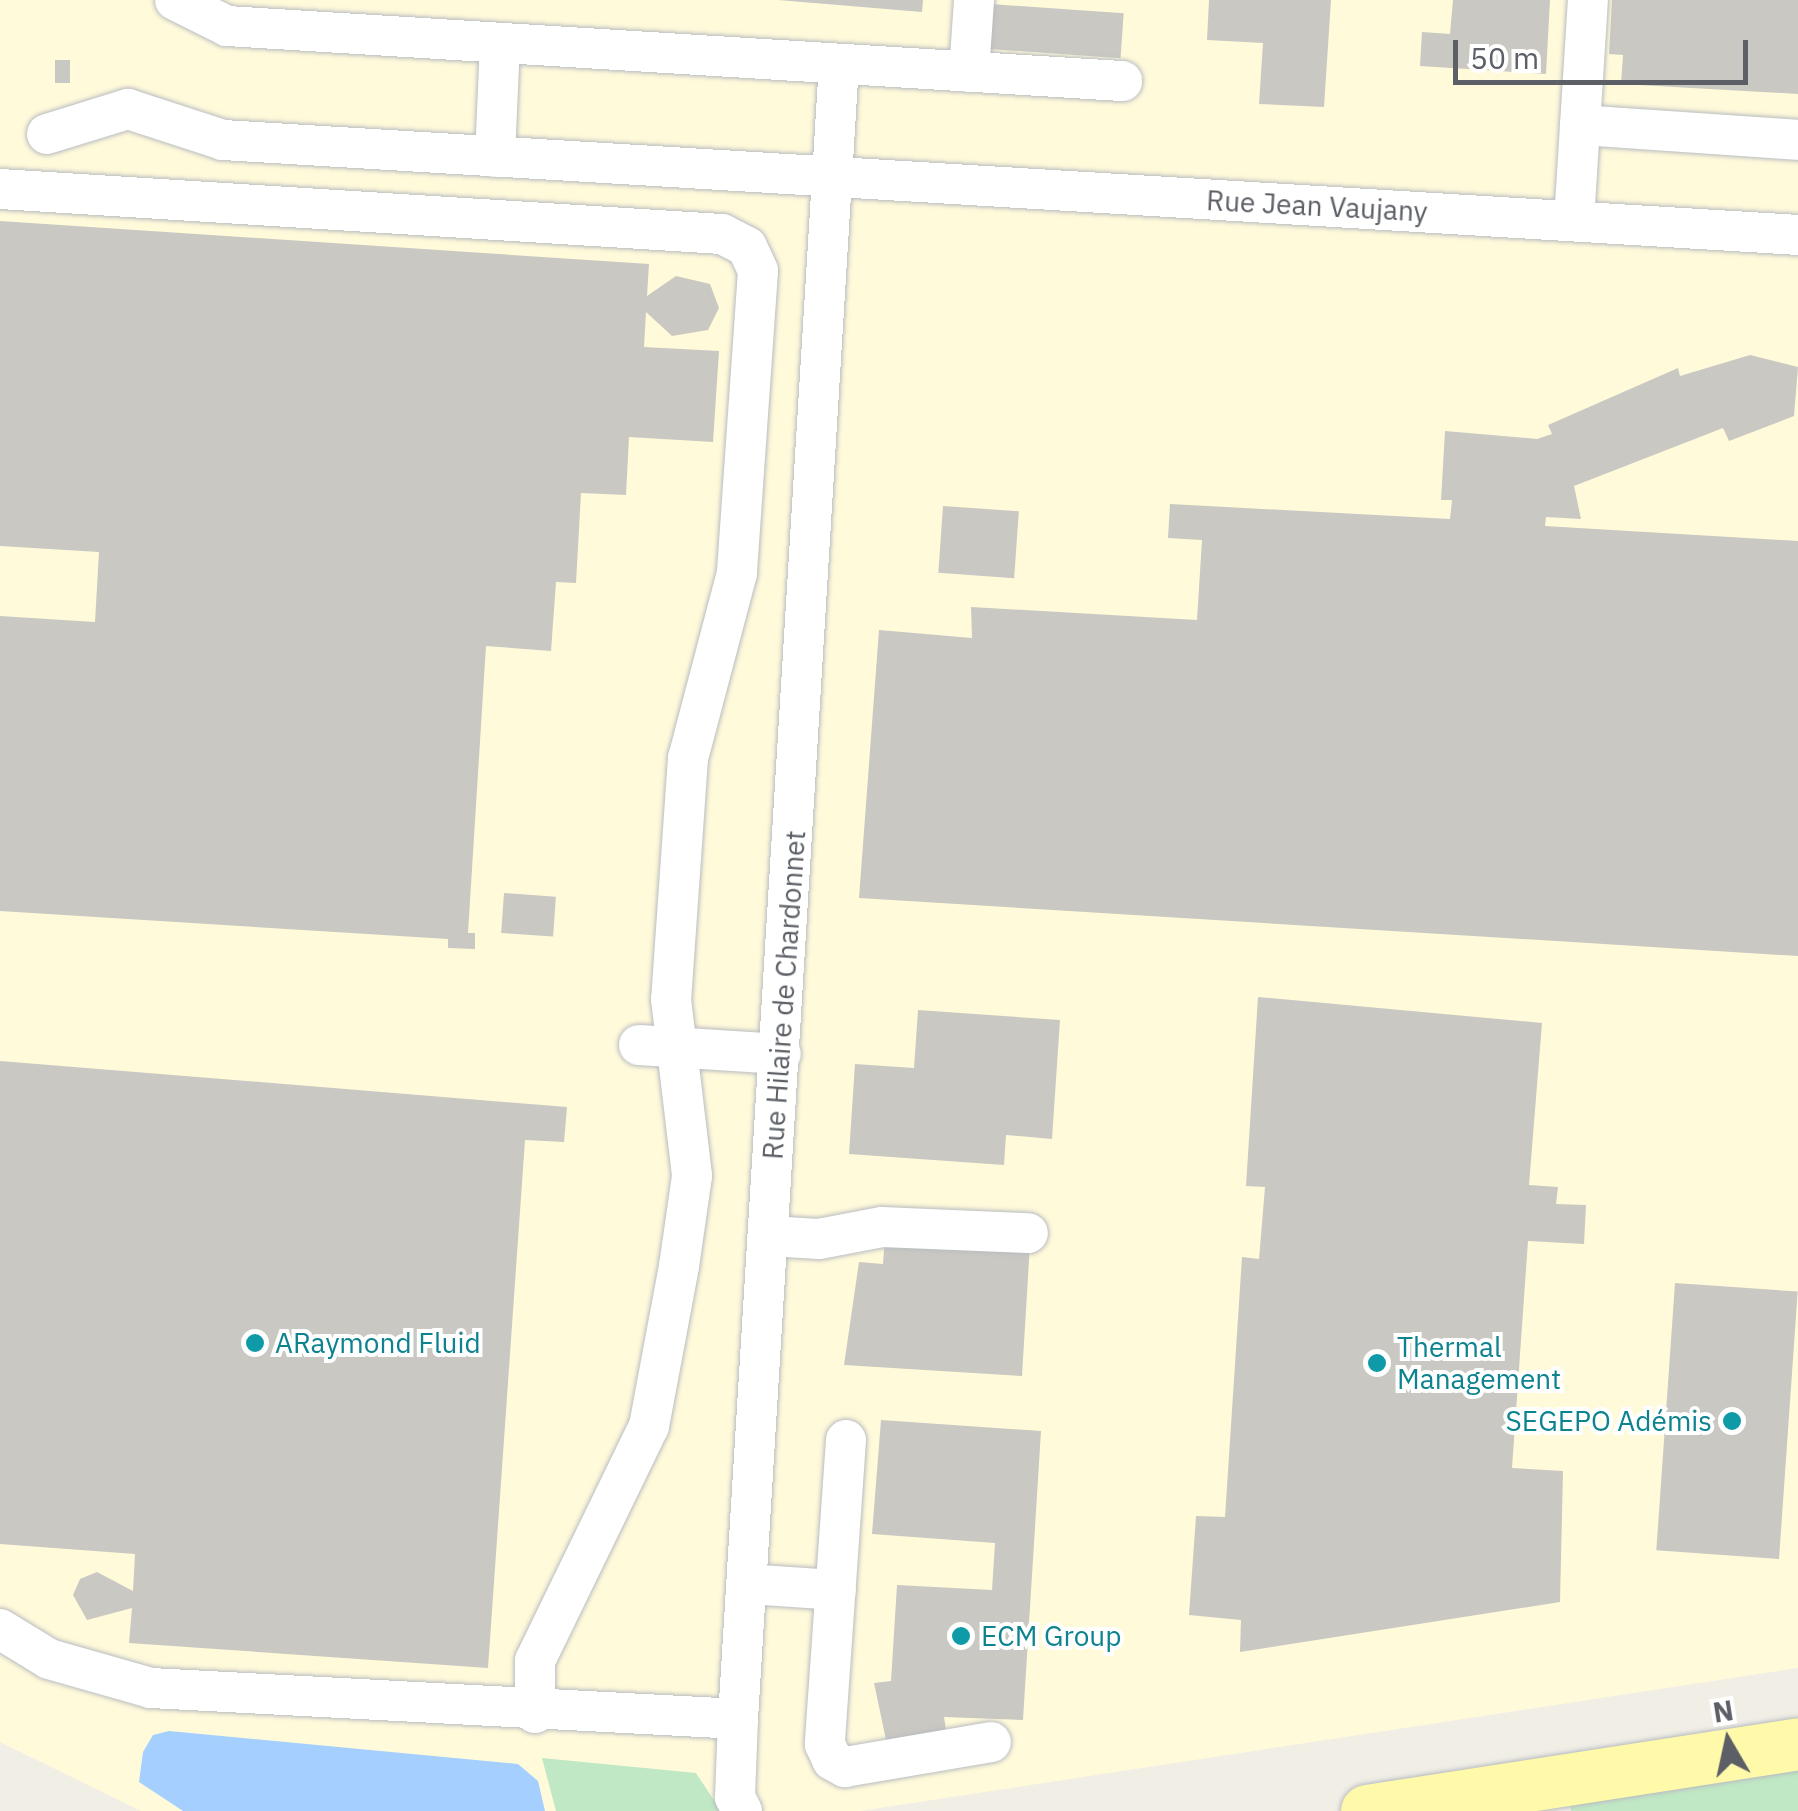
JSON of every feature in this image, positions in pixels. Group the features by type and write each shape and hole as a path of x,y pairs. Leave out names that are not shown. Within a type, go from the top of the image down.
{"main road":[{"path":"1367,1811 1798,1744"}],"street":[{"path":"175,0 227,26 1122,81"},
{"path":"969,72 974,0"},
{"path":"1574,221 1588,0"},
{"path":"495,157 500,43"},
{"name":"Rue Hilaire de Chardonnet","path":"742,1811 735,1797 738,1720 836,178 839,64"},
{"name":"Rue Jean Vaujany","path":"48,134 128,109 224,140 1798,235"},
{"path":"1580,125 1798,140"},
{"path":"0,189 722,234 748,246 758,271 737,574 688,758 671,999 681,1046 692,1176 649,1426 535,1661 534,1713"},
{"path":"638,1045 780,1054"},
{"path":"769,1236 819,1240 882,1227 1028,1234"},
{"path":"846,1440 825,1744 832,1760 846,1767 991,1742"},
{"path":"747,1584 836,1590"},
{"path":"0,1630 49,1658 151,1688 534,1713 738,1720"}],"shaded area":[{"path":"0,0 1798,0 1798,1668 860,1811 141,1811 0,1742"}],"green space":[{"path":"542,1758 696,1773 721,1811 556,1811"},
{"path":"1798,1766 1798,1811 1571,1811 1570,1799"}],"water":[{"path":"169,1731 518,1764 538,1781 545,1811 183,1811 139,1782 143,1752 153,1735"}],"building":[{"path":"778,0 923,0 922,12"},
{"path":"1209,0 1331,0 1324,107 1259,104 1263,43 1207,40"},
{"path":"1453,0 1550,0 1546,74 1420,66 1422,32 1450,34"},
{"path":"1612,0 1798,0 1798,94 1621,84 1623,55 1609,54"},
{"path":"991,4 1124,13 1121,58 988,49"},
{"path":"55,60 70,60 70,83 55,83"},
{"path":"0,221 649,264 647,296 676,276 710,284 719,308 708,330 672,336 646,312 644,347 719,351 713,442 629,437 626,495 581,493 576,583 556,582 551,651 486,646 468,933 475,933 475,949 448,948 448,939 0,911 0,616 95,622 99,552 0,546"},
{"path":"1750,355 1798,367 1794,416 1729,441 1723,428 1574,486 1581,519 1546,517 1545,526 1798,541 1798,956 859,898 879,630 972,638 971,607 1197,620 1202,540 1168,538 1170,504 1450,519 1452,500 1441,500 1445,431 1537,439 1552,434 1548,425 1678,368 1680,376"},
{"path":"943,506 1019,511 1014,578 938,573"},
{"path":"504,893 556,897 553,937 501,933"},
{"name":"Thermal Management","path":"1258,997 1542,1023 1529,1185 1558,1187 1556,1204 1586,1205 1584,1244 1528,1241 1512,1468 1563,1471 1560,1602 1240,1652 1241,1620 1189,1615 1196,1516 1225,1517 1242,1257 1259,1259 1265,1187 1246,1186"},
{"path":"918,1010 1060,1020 1052,1139 1006,1135 1004,1165 849,1154 855,1064 914,1068"},
{"name":"ARaymond Fluid","path":"0,1061 567,1107 564,1142 525,1140 488,1668 129,1643 132,1608 87,1620 73,1595 80,1579 97,1572 133,1591 135,1554 0,1544"},
{"path":"885,1236 1030,1244 1022,1376 844,1365 859,1262 883,1264"},
{"name":"SEGEPO Adémis","path":"1675,1283 1798,1292 1779,1559 1656,1550"},
{"path":"881,1420 1041,1431 1023,1720 944,1717 946,1730 886,1740 874,1683 891,1681 897,1585 992,1590 995,1543 872,1534"}],"place":[{"name":"ARaymond Fluid","path":"255,1343"},
{"name":"Thermal Management","path":"1377,1363"},
{"name":"SEGEPO Adémis","path":"1732,1421"},
{"name":"ECM Group","path":"961,1636"}]}
